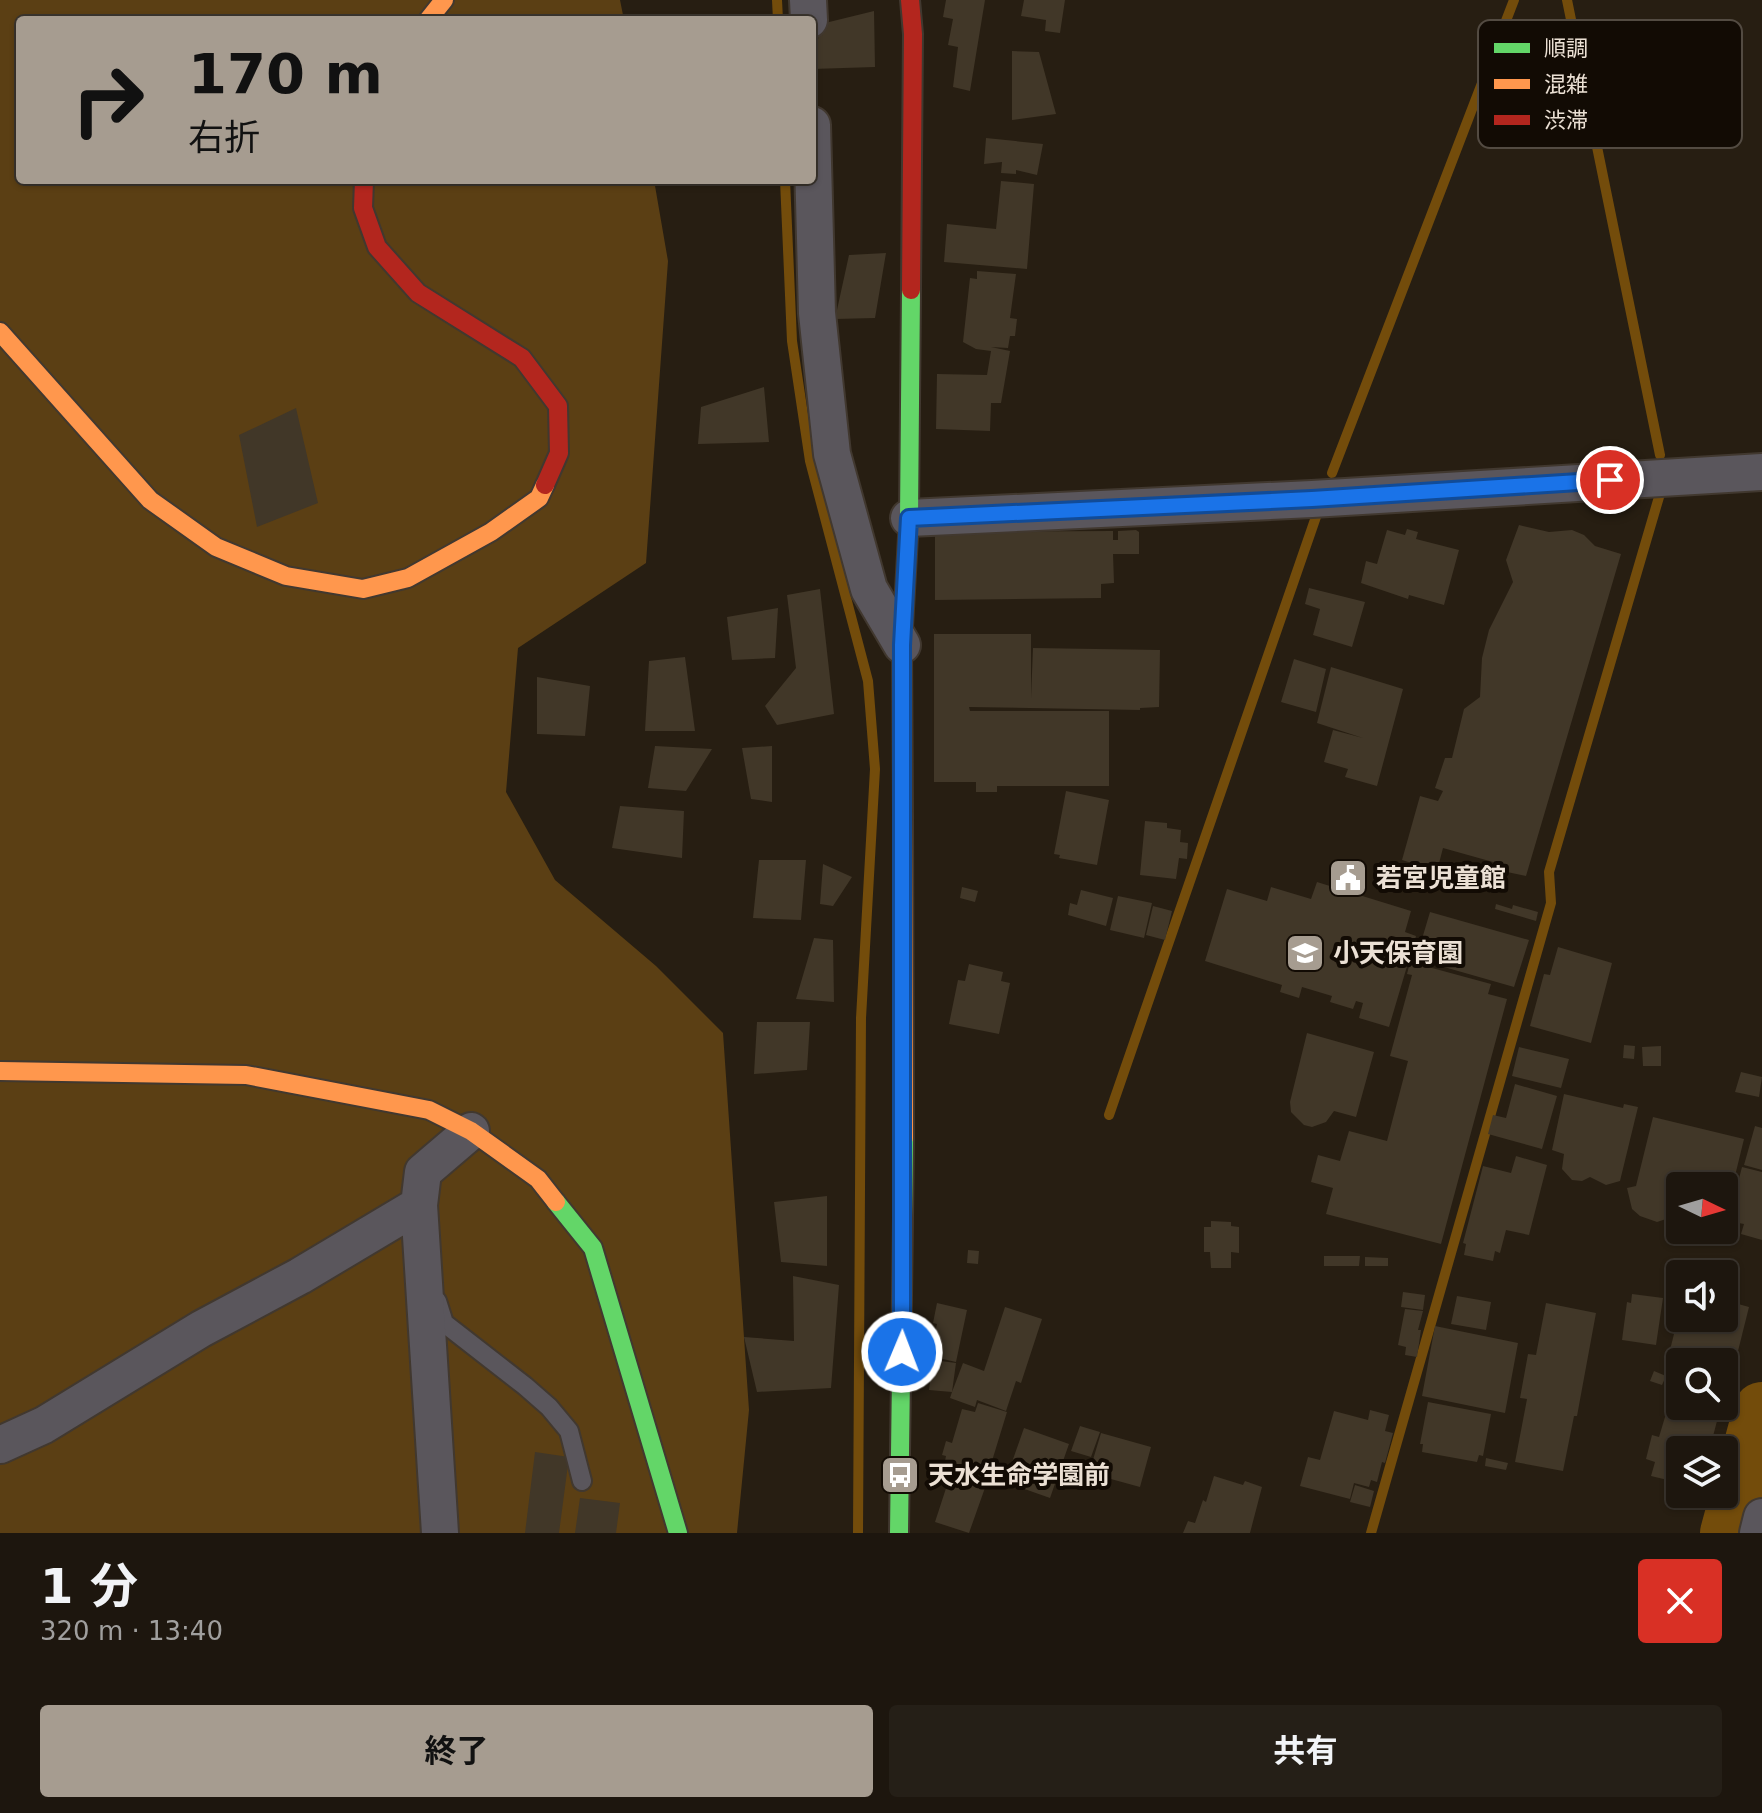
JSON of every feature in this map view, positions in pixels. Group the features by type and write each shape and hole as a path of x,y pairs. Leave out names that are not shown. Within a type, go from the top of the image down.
{"street":[{"path":"431,16 444,0"},
{"path":"899,1533 904,1184 902,645 909,518 913,34 910,0"},
{"path":"0,332 150,500 216,547 286,576 363,589 408,578 491,532 539,498 559,453 558,406 522,358 418,293 377,247 363,208 364,184"},
{"path":"814,184 817,313 832,454 869,589 902,645"},
{"path":"909,518 1312,499 1762,472"},
{"path":"0,1071 246,1075 429,1110 471,1131 538,1179 593,1248 678,1533"},
{"path":"0,1445 44,1425 201,1329 300,1276 421,1189 471,1131"},
{"path":"421,1189 440,1533"},
{"path":"1758,1533 1762,1517"}],"lane":[{"path":"421,1189 434,1223 430,1280 444,1323 549,1407 569,1431 582,1481"}],"shaded area":[{"path":"0,0 620,0 623,16 16,16 16,184 655,184 668,261 646,563 518,648 506,792 555,880 656,966 723,1033 749,1410 737,1533 0,1533"}],"building":[{"path":"946,0 985,0 970,91 953,87 958,47 948,45 953,19 943,17"},
{"path":"1024,0 1065,0 1060,33 1045,31 1046,20 1021,16"},
{"path":"874,11 875,67 816,69 821,24"},
{"path":"1012,51 1039,52 1056,114 1012,120"},
{"path":"986,138 1043,144 1037,175 1016,170 1016,174 1001,173 1002,162 984,164"},
{"path":"1001,181 1034,184 1027,269 944,262 947,224 996,229"},
{"path":"886,253 875,318 835,319 849,255"},
{"path":"977,271 1016,274 1010,318 1017,319 1015,336 1010,336 1008,348 991,347 1010,351 1001,403 991,403 990,431 936,429 937,374 987,375 991,351 976,349 963,342 970,278 977,279"},
{"path":"764,387 769,442 698,444 701,407"},
{"path":"296,408 318,503 257,527 239,435"},
{"path":"1519,525 1549,532 1572,530 1584,535 1595,546 1621,554 1526,876 1507,872 1506,877 1491,871 1493,862 1443,848 1437,871 1402,860 1420,796 1438,801 1443,791 1435,788 1445,758 1452,758 1464,709 1480,697 1482,658 1489,630 1513,582 1506,560"},
{"path":"1407,529 1418,532 1416,539 1459,550 1444,605 1409,595 1408,599 1361,583 1366,561 1377,564 1387,530 1405,535"},
{"path":"1113,531 1113,540 1118,540 1118,531 1139,532 1139,554 1113,554 1114,583 1101,584 1101,598 935,600 935,532"},
{"path":"1309,588 1365,602 1352,647 1313,635 1320,609 1305,604"},
{"path":"820,589 834,714 777,725 765,706 796,668 787,595"},
{"path":"778,608 775,658 732,660 727,617"},
{"path":"934,634 1031,634 1031,698 1033,648 1160,650 1159,707 1140,710 969,707 970,711 1109,711 1109,786 997,786 997,792 976,792 976,782 934,782"},
{"path":"685,657 695,731 645,731 649,661"},
{"path":"1294,659 1326,669 1316,712 1281,702"},
{"path":"1331,667 1403,689 1377,786 1345,777 1348,769 1324,762 1333,730 1363,738 1317,723"},
{"path":"537,677 590,686 585,736 537,734"},
{"path":"655,746 712,749 686,791 648,788"},
{"path":"772,746 772,802 751,799 742,748"},
{"path":"1066,791 1109,800 1097,865 1059,858 1060,855 1054,854"},
{"path":"620,806 684,811 682,858 612,848"},
{"path":"1145,821 1167,823 1167,828 1181,830 1180,842 1188,843 1187,859 1179,858 1176,879 1140,875"},
{"path":"759,860 806,860 801,920 753,918"},
{"path":"823,864 852,877 833,906 820,904"},
{"path":"1317,882 1411,911 1405,932 1416,936 1389,1027 1359,1018 1363,1003 1356,1001 1353,1009 1330,1002 1332,996 1302,987 1299,998 1280,992 1282,985 1205,961 1227,889 1267,901 1271,887 1311,899"},
{"path":"962,887 978,891 975,902 960,898"},
{"path":"1081,890 1113,898 1106,926 1068,915 1070,903 1077,905"},
{"path":"1118,896 1152,903 1144,938 1110,930"},
{"path":"1496,904 1538,912 1536,921 1495,909"},
{"path":"1153,906 1172,911 1165,940 1146,935"},
{"path":"1430,912 1529,940 1514,987 1416,959"},
{"path":"814,938 833,940 834,1002 796,999"},
{"path":"1558,947 1612,963 1591,1043 1530,1026 1544,974 1550,975"},
{"path":"1410,962 1491,984 1488,994 1507,999 1441,1244 1326,1214 1333,1188 1311,1182 1318,1155 1340,1161 1349,1131 1387,1141 1408,1061 1390,1056 1412,975 1407,974"},
{"path":"969,964 1003,972 1001,981 1010,983 999,1034 949,1024 958,980 965,981"},
{"path":"757,1022 810,1022 807,1070 754,1074"},
{"path":"1307,1033 1374,1052 1356,1117 1334,1111 1326,1122 1312,1127 1304,1125 1291,1112 1290,1102"},
{"path":"1624,1045 1635,1046 1634,1059 1623,1058"},
{"path":"1661,1046 1661,1066 1643,1066 1642,1047"},
{"path":"1519,1047 1569,1059 1561,1088 1512,1076"},
{"path":"1741,1072 1762,1077 1759,1097 1735,1092"},
{"path":"1515,1084 1557,1096 1542,1149 1488,1134 1493,1115 1506,1118"},
{"path":"1564,1094 1623,1108 1624,1104 1638,1107 1620,1181 1606,1185 1590,1177 1582,1181 1572,1180 1562,1169 1564,1154 1552,1150"},
{"path":"1653,1117 1744,1139 1736,1172 1666,1172 1666,1219 1657,1222 1640,1216 1632,1209 1627,1188 1636,1186"},
{"path":"1755,1126 1762,1128 1762,1170 1744,1165"},
{"path":"1516,1156 1547,1165 1529,1235 1506,1230 1500,1253 1495,1251 1493,1261 1464,1255 1466,1244 1463,1243 1483,1166 1511,1173"},
{"path":"1742,1167 1762,1172 1762,1240 1741,1234 1744,1224 1738,1223 1738,1182"},
{"path":"827,1196 827,1266 781,1262 774,1202"},
{"path":"1211,1221 1231,1222 1231,1226 1239,1227 1239,1253 1231,1252 1231,1268 1211,1268 1210,1252 1204,1252 1204,1227 1211,1227"},
{"path":"968,1250 979,1251 978,1264 967,1263"},
{"path":"1324,1256 1360,1256 1359,1266 1324,1266"},
{"path":"1365,1257 1388,1258 1388,1266 1365,1266"},
{"path":"793,1276 839,1285 831,1388 757,1392 744,1337 794,1341"},
{"path":"1403,1292 1425,1295 1423,1310 1401,1307"},
{"path":"1632,1294 1663,1298 1656,1345 1622,1340 1627,1302 1631,1303"},
{"path":"1457,1296 1491,1302 1486,1330 1451,1324"},
{"path":"937,1303 967,1310 956,1362 930,1356 937,1324 933,1323"},
{"path":"1546,1303 1596,1313 1577,1416 1574,1416 1563,1471 1515,1462 1527,1399 1520,1398 1528,1354 1536,1355"},
{"path":"1738,1304 1749,1307 1738,1351 1738,1348 1670,1348 1674,1332 1738,1332"},
{"path":"1005,1307 1042,1319 1021,1383 1016,1381 1006,1411 977,1400 975,1407 950,1398 963,1363 984,1371"},
{"path":"1405,1309 1423,1311 1418,1330 1421,1330 1417,1357 1405,1355 1406,1347 1398,1345"},
{"path":"1435,1326 1518,1343 1505,1413 1422,1396"},
{"path":"933,1360 956,1363 952,1392 929,1390"},
{"path":"1654,1371 1666,1376 1662,1385 1650,1381"},
{"path":"1428,1402 1491,1414 1483,1456 1479,1455 1477,1462 1422,1452 1423,1444 1420,1444"},
{"path":"978,1403 1007,1412 988,1474 945,1461 946,1456 942,1455 946,1441 952,1443 962,1409 975,1412"},
{"path":"1370,1410 1389,1415 1385,1431 1393,1433 1377,1482 1371,1480 1369,1487 1354,1483 1350,1499 1300,1486 1308,1457 1320,1460 1334,1411 1368,1420"},
{"path":"1666,1414 1666,1420 1717,1420 1713,1436 1666,1436 1666,1480 1651,1476 1655,1462 1646,1459 1652,1435 1659,1437"},
{"path":"1080,1426 1100,1432 1091,1457 1071,1451"},
{"path":"1024,1428 1069,1444 1050,1498 1005,1482"},
{"path":"1101,1433 1151,1447 1140,1487 1089,1473"},
{"path":"535,1452 569,1457 559,1533 525,1533"},
{"path":"1486,1458 1508,1463 1506,1470 1485,1466"},
{"path":"951,1473 986,1485 969,1533 935,1522"},
{"path":"1214,1476 1262,1487 1250,1533 1183,1533 1188,1521 1195,1523"},
{"path":"1355,1485 1374,1491 1370,1507 1350,1502"},
{"path":"580,1498 620,1503 616,1533 575,1533"}],"waterway":[{"path":"777,0 778,16"},
{"path":"1506,20 1514,0"},
{"path":"1567,0 1571,20"},
{"path":"1332,473 1478,94"},
{"path":"1597,148 1660,455"},
{"path":"785,184 792,341 810,461 868,681 875,769 861,1018 858,1533"},
{"path":"1371,1533 1551,903 1549,872 1659,497"},
{"path":"1109,1115 1318,511"},
{"path":"1729,1533 1762,1411"}],"traffic: fast":[{"path":"903,816 902,645 909,518 911,290"},
{"path":"899,1533 904,1138"},
{"path":"556,1202 593,1248 678,1533"}],"traffic: slow":[{"path":"431,16 444,0"},
{"path":"0,332 150,500 216,547 286,576 363,589 408,578 491,532 539,498 545,485"},
{"path":"903,816 904,1138"},
{"path":"0,1071 246,1075 429,1110 471,1131 538,1179 556,1202"}],"traffic: jam":[{"path":"910,0 913,34 911,290"},
{"path":"364,184 363,208 377,247 418,293 522,358 558,406 559,453 545,485"}],"place":[{"name":"若宮児童館","path":"1348,878"},
{"name":"小天保育園","path":"1305,953"},
{"name":"天水生命学園前","path":"900,1475"}],"route":[{"path":"902,1352 902,645 909,518 1312,499 1610,480"}]}
